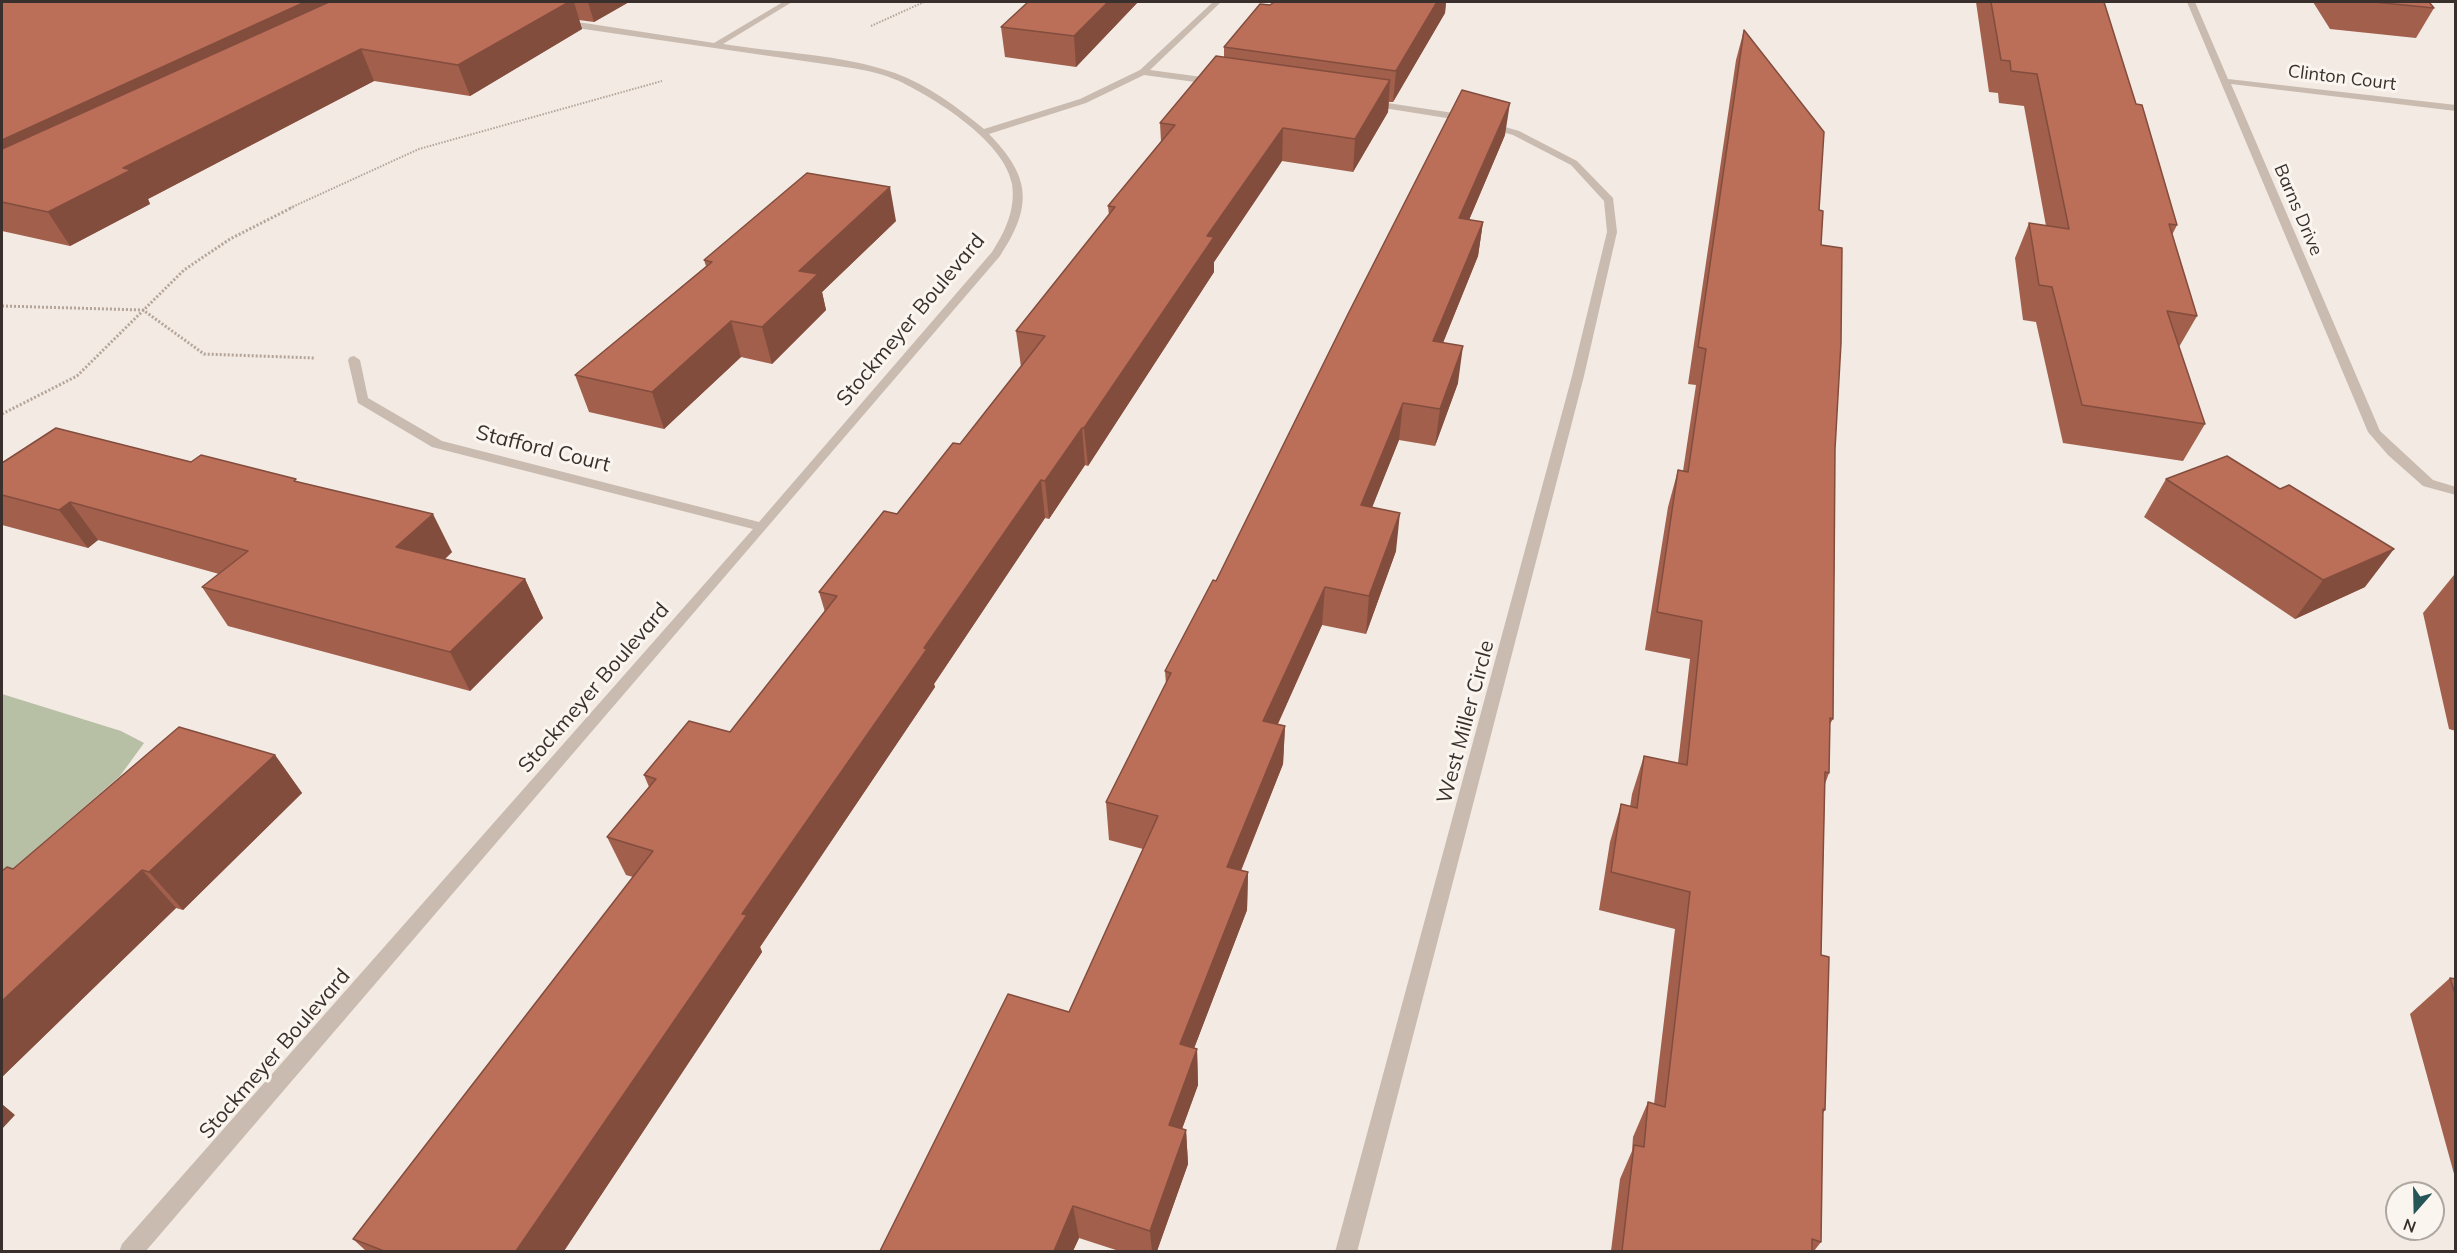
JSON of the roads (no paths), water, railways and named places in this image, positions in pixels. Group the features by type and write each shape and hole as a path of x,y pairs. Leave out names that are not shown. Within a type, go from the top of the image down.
{"street":[{"path":"716,45 788,2"},
{"path":"981,133 1083,101 1143,72 1217,2"},
{"name":"Barns Drive","path":"2191,2 2374,432 2392,452 2428,483 2456,491"},
{"name":"Stockmeyer Boulevard","path":"130,1251 762,527 996,254 1011,231 1018,206 1017,179 1003,156 946,102 894,75 828,60 549,22"},
{"path":"1143,72 1225,84"},
{"name":"Clinton Court","path":"2225,81 2456,108"},
{"name":"West Miller Circle","path":"1346,1251 1470,790 1578,376 1612,232 1609,200 1574,163 1516,133 1460,117 1354,101"},
{"name":"Stafford Court","path":"354,360 362,400 436,444 762,527"}]}
